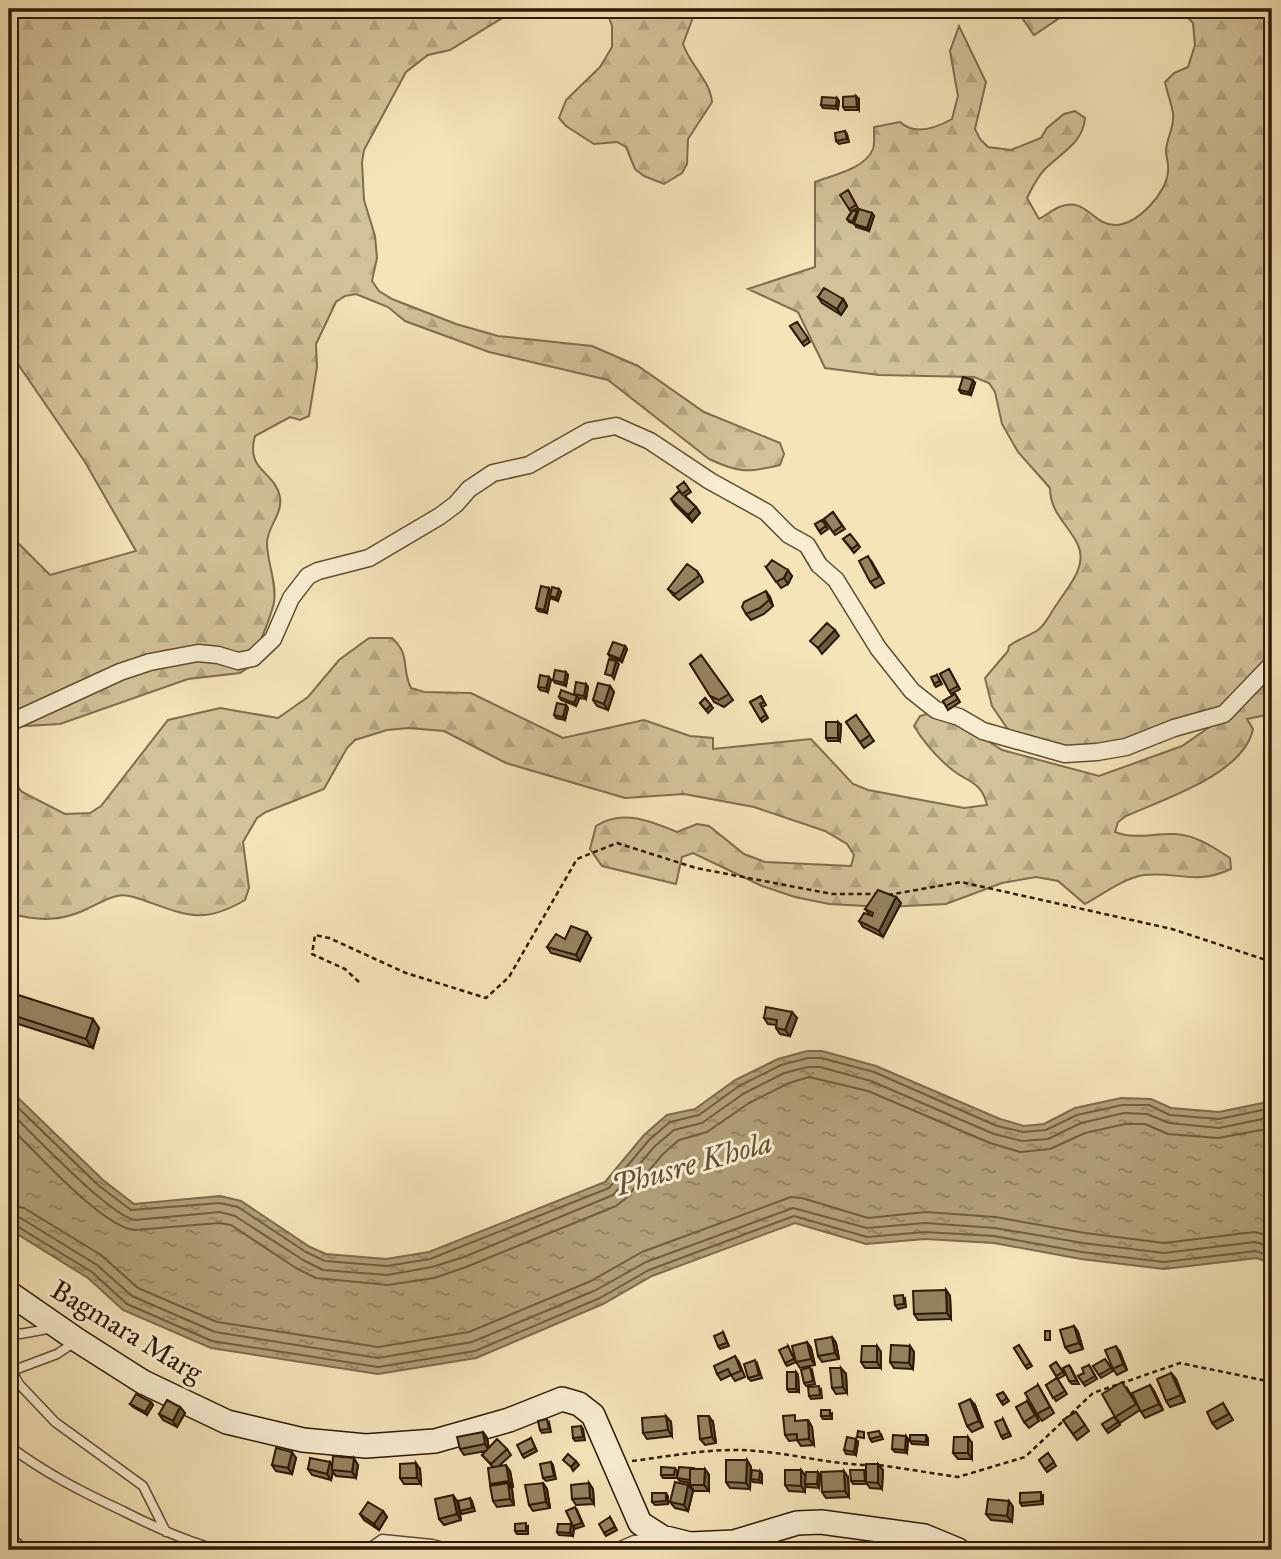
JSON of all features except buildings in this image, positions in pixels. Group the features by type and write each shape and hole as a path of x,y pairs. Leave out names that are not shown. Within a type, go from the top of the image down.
{"main road":[{"name":"Bagmara Marg","path":"9,1293 143,1382 228,1422 303,1440 366,1446 435,1441 509,1420 562,1399 579,1404 593,1415 640,1523 662,1537 690,1544 734,1542 797,1523 821,1522 924,1536 958,1550"}],"street":[{"path":"9,723 120,672 150,662 198,653 238,661 253,658 273,639 291,598 308,576 369,558 440,516 456,504 469,489 493,473 529,465 589,431 616,426 650,441 710,481 766,512 789,535 807,545 819,565 836,580 878,648 912,691 936,710 983,731 1065,754 1126,747 1174,728 1224,714 1272,663"}],"lane":[{"path":"9,1329 20,1334 68,1333 57,1354 10,1372"},
{"path":"9,1387 10,1372"},
{"path":"10,1372 55,1422 143,1486 166,1532"},
{"path":"9,1446 67,1485 166,1532 219,1550"},
{"path":"9,1536 25,1550"},
{"path":"611,1550 634,1540 662,1537"},
{"path":"366,1550 382,1539 456,1550"}],"path":[{"path":"359,982 345,969 312,954 315,935 406,973 486,999 509,977 542,915 577,859 617,843 696,868 832,894 897,895 961,882 1172,929 1272,962"},
{"path":"615,1464 717,1450 757,1451 843,1465 881,1465 958,1476 1025,1457 1093,1393 1181,1363 1272,1382"}],"green space":[{"path":"9,9 517,9 450,50 428,55 406,72 364,150 364,200 375,236 377,258 372,281 379,291 392,299 456,324 498,336 592,346 638,366 704,412 780,443 784,454 780,465 744,470 719,464 608,380 489,352 405,321 388,307 356,294 345,296 336,302 316,344 317,367 309,416 300,420 290,417 255,436 254,457 277,488 280,503 267,543 274,602 249,667 240,673 188,679 60,724 9,727 9,534 50,575 136,551 85,462 9,351"},
{"path":"606,9 696,9 683,44 708,87 712,102 688,139 687,164 682,173 664,184 635,169 626,147 617,142 594,144 566,126 559,118 566,100 600,67 612,47 612,26"},
{"path":"1016,9 1073,9 1034,35"},
{"path":"1179,9 1272,9 1272,718 1266,715 1247,719 1253,729 1247,745 1235,759 1219,772 1181,793 1126,816 1118,822 1115,832 1130,836 1175,834 1190,837 1230,858 1231,869 1207,877 1144,875 1121,883 1085,904 1058,881 1036,877 1002,883 946,904 885,907 829,904 762,886 693,853 682,857 676,884 602,866 590,849 596,826 616,818 626,818 647,821 677,832 697,824 709,826 744,854 765,862 851,866 854,855 847,844 825,831 754,807 684,794 625,798 506,763 444,731 409,728 387,730 355,740 347,748 324,789 257,818 243,842 249,888 245,900 230,908 217,913 194,915 124,895 58,918 29,918 9,913 9,776 22,792 65,814 90,813 101,806 168,720 220,708 278,718 308,697 339,660 369,638 392,638 398,644 404,656 411,688 424,692 471,693 563,738 644,720 690,736 713,738 713,749 811,739 853,784 868,790 964,808 987,805 985,797 977,786 950,768 926,743 914,726 920,716 930,713 953,718 1002,750 1099,776 1182,746 1211,726 1085,748 1046,746 1009,731 992,706 985,678 1008,651 1009,646 1044,625 1075,577 1080,553 1078,545 1053,505 1050,488 1018,452 1002,424 995,392 989,383 974,377 879,375 825,368 798,312 748,289 815,267 815,182 863,162 873,149 874,127 900,122 919,130 952,119 958,96 950,51 959,26 986,82 975,129 988,147 1011,150 1041,138 1047,128 1064,114 1075,111 1085,118 1076,141 1042,172 1027,198 1039,219 1057,208 1075,205 1107,224 1124,224 1132,220 1157,198 1166,180 1166,150 1173,118 1165,82 1174,73 1188,67 1195,45 1193,23"}],"water":[{"name":"Phusre Khola","path":"807,1051 822,1051 876,1066 1000,1119 1024,1126 1044,1124 1075,1108 1121,1098 1151,1099 1171,1108 1219,1112 1272,1101 1272,1264 1257,1258 1164,1269 1081,1259 994,1243 925,1239 866,1244 795,1223 652,1276 603,1304 476,1358 378,1374 211,1348 123,1310 88,1278 9,1229 9,1089 103,1180 134,1204 220,1196 241,1201 310,1247 326,1254 386,1259 429,1252 605,1182 644,1135 667,1115 695,1109 735,1080 778,1059"}]}
